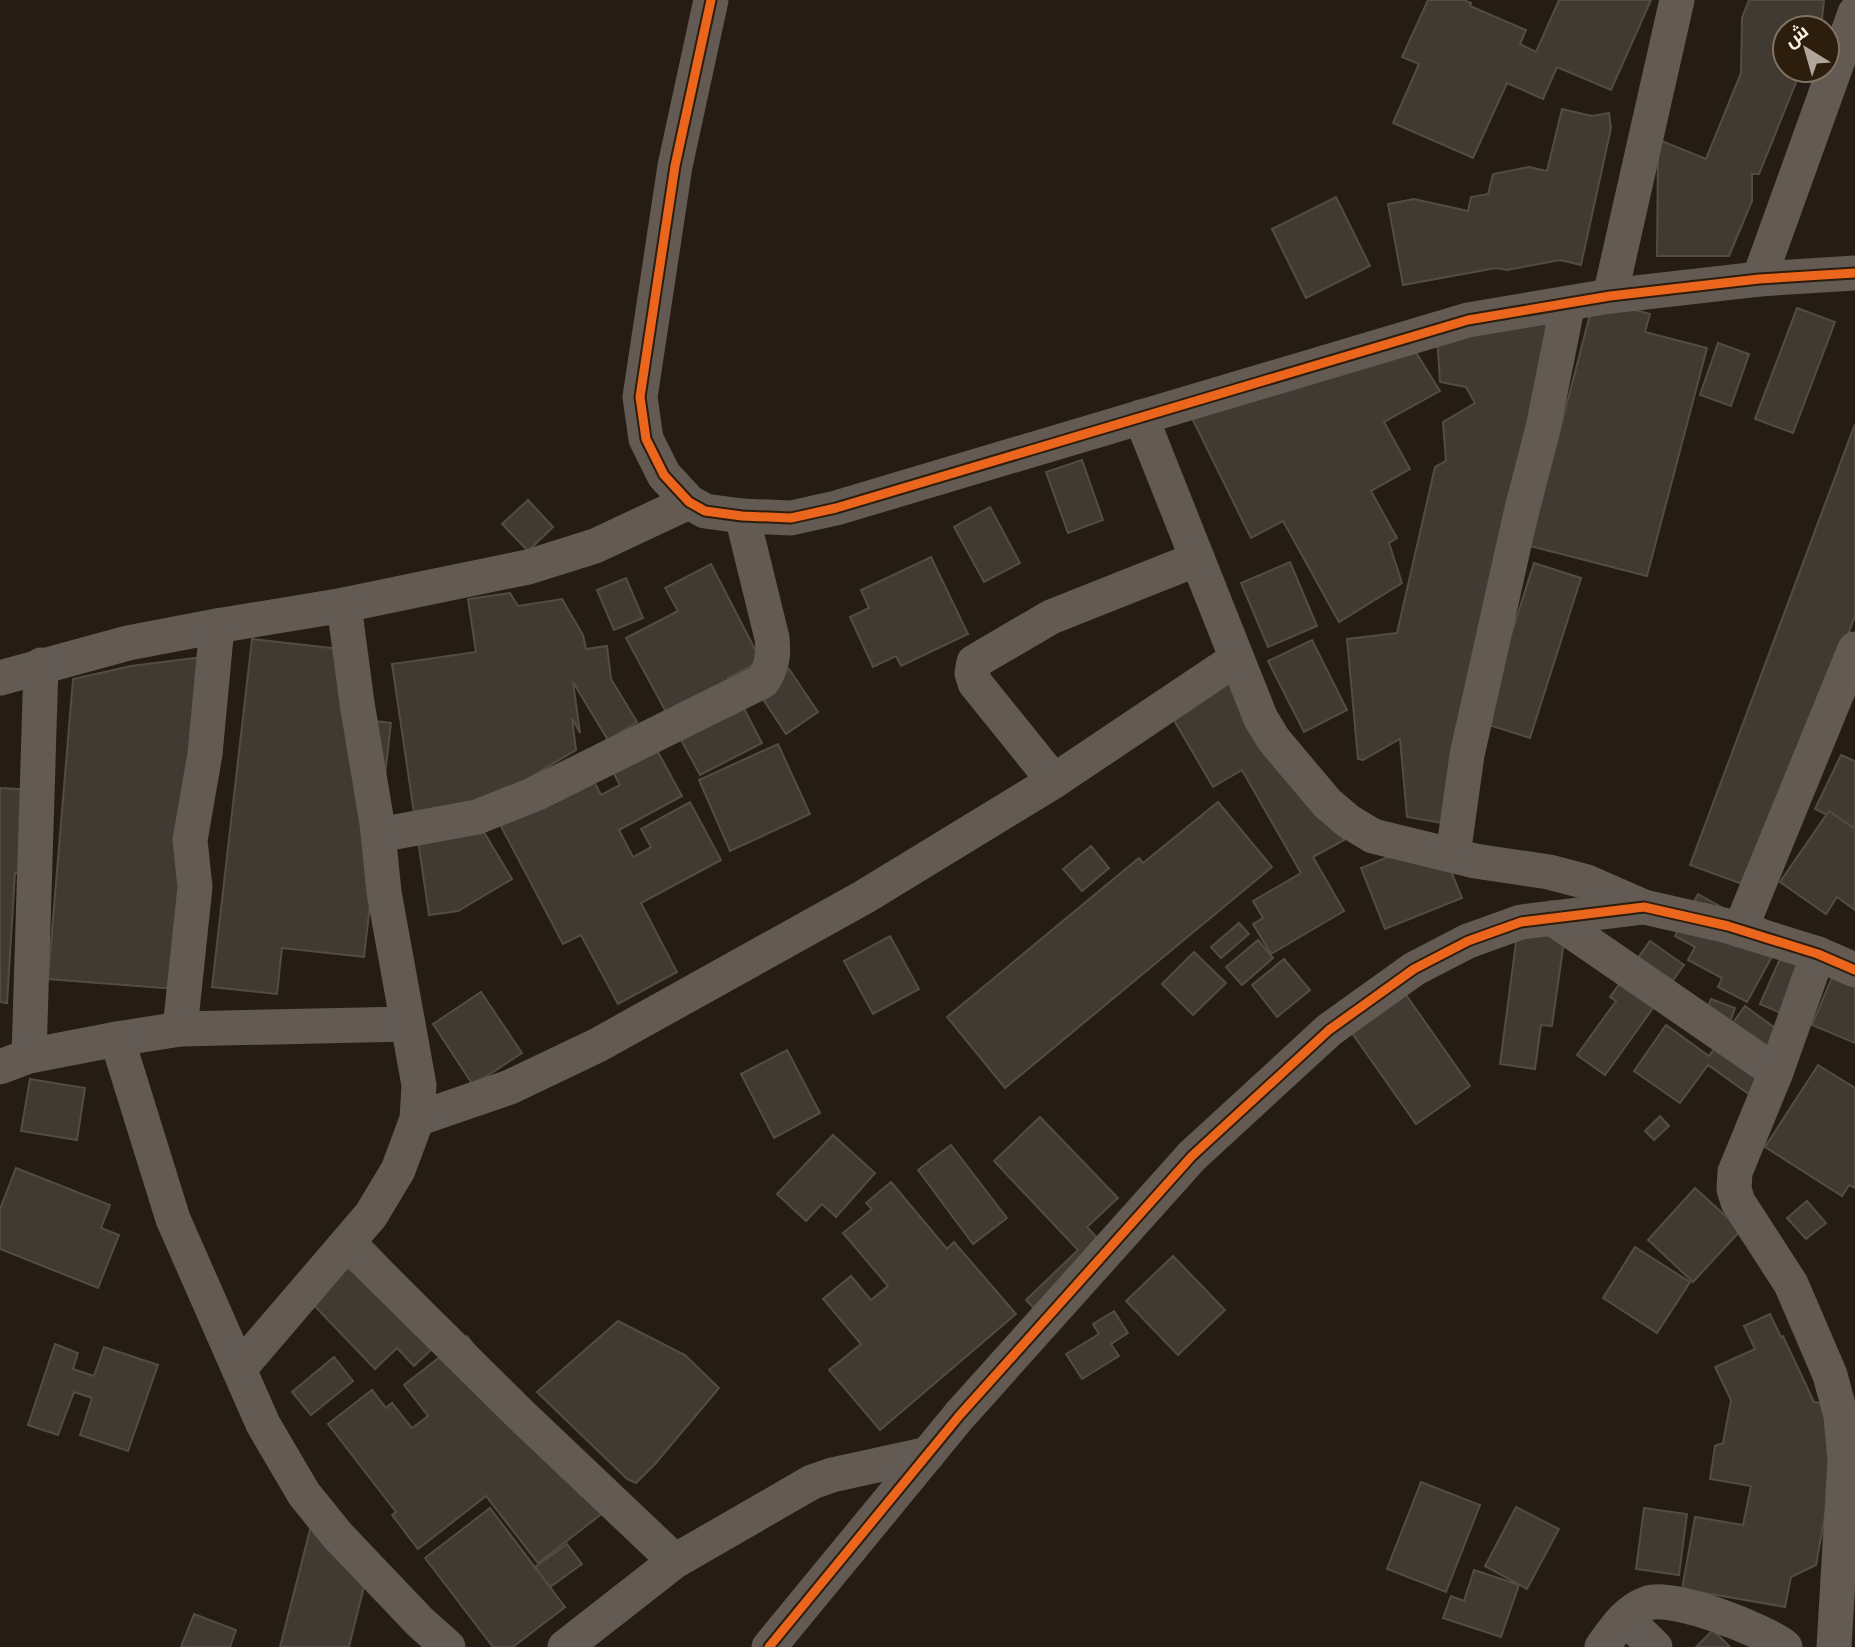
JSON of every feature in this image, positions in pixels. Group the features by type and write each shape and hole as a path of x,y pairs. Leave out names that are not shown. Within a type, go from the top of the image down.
{"street":[{"path":"711,0 675,166 640,397 646,439 664,475 689,502 705,511 791,518 836,508 1468,320 1610,296 1759,279 1855,273"},
{"path":"1610,296 1677,0"},
{"path":"1759,279 1855,13"},
{"path":"1453,855 1467,755 1521,513 1543,428 1568,303"},
{"path":"1141,417 1261,719 1274,740 1327,803 1348,821 1373,835 1475,861 1549,872 1587,882 1644,907 1740,930 1818,954 1855,970"},
{"path":"0,678 128,643 217,625 344,605 528,568 595,546 689,502"},
{"path":"379,835 477,817 536,794 762,681 771,667 773,646 742,516"},
{"path":"1054,782 975,682 972,673 974,662 1051,617 1197,559"},
{"path":"239,1369 371,1215 398,1170 417,1119 419,1084 384,892 379,835 344,605"},
{"path":"180,1029 195,887 190,840 205,754 217,625"},
{"path":"1740,930 1855,649"},
{"path":"417,1119 510,1087 598,1045 864,897 1054,782 1236,659"},
{"path":"41,665 14,1062 117,1039 180,1029 408,1024"},
{"path":"769,1647 928,1454 1192,1156 1329,1030 1414,969 1468,941 1521,922 1644,907"},
{"path":"1552,918 1776,1072"},
{"path":"1818,954 1776,1072 1735,1172 1734,1189 1738,1202 1791,1284 1830,1375 1841,1416 1845,1460 1836,1647"},
{"path":"117,1039 173,1219 263,1424 304,1494 338,1536 420,1622 448,1647"},
{"path":"346,1243 675,1561"},
{"path":"565,1647 675,1561 812,1482 832,1475 928,1454"},
{"path":"1602,1647 1625,1618 1648,1603 1658,1601 1683,1604 1762,1633 1785,1647"},
{"path":"1836,1647 1855,1617"},
{"path":"1625,1618 1655,1647"}],"building":[{"path":"1428,0 1464,0 1471,3 1470,6 1526,30 1520,44 1536,52 1559,0 1651,0 1611,90 1557,67 1543,99 1507,83 1473,158 1393,123 1419,64 1402,57"},
{"path":"1749,0 1824,0 1823,14 1771,14 1771,84 1795,84 1759,174 1752,174 1752,201 1729,256 1657,256 1658,150 1662,141 1706,159 1741,73 1742,18"},
{"path":"1562,109 1592,116 1609,113 1611,128 1581,265 1560,260 1507,270 1496,268 1403,285 1388,204 1414,199 1468,211 1471,197 1488,194 1493,174 1529,167 1547,171"},
{"path":"1336,197 1370,266 1306,298 1272,229"},
{"path":"1594,299 1650,314 1645,332 1707,348 1647,576 1530,546"},
{"path":"1797,308 1835,322 1793,433 1755,419"},
{"path":"1543,317 1548,329 1449,824 1407,817 1400,739 1363,760 1358,759 1347,639 1397,633 1435,467 1446,461 1443,422 1475,403 1466,387 1440,382 1437,336"},
{"path":"1718,343 1749,354 1731,406 1700,395"},
{"path":"1412,346 1440,391 1384,422 1410,469 1371,491 1397,538 1389,543 1402,583 1339,622 1283,521 1251,538 1192,418"},
{"path":"1855,424 1855,616 1753,888 1690,865"},
{"path":"1082,460 1103,520 1068,533 1046,472"},
{"path":"528,500 553,527 528,551 502,524"},
{"path":"990,507 1020,563 984,582 954,527"},
{"path":"931,557 968,634 901,666 896,656 873,667 850,617 869,608 861,590"},
{"path":"1290,562 1317,626 1268,647 1241,583"},
{"path":"1534,563 1581,578 1530,738 1483,723"},
{"path":"711,564 761,661 728,678 762,743 700,775 626,638 678,611 665,588"},
{"path":"626,578 643,618 614,630 597,590"},
{"path":"510,593 518,606 562,599 583,635 586,649 607,646 611,679 637,722 608,740 573,682 580,733 572,718 576,750 472,812 512,879 458,911 429,915 392,664 476,652 468,599"},
{"path":"252,639 357,651 349,718 391,723 364,957 282,948 277,994 212,987"},
{"path":"1312,640 1347,710 1304,732 1268,661"},
{"path":"1235,655 1344,840 1313,857 1344,911 1271,954 1253,924 1263,918 1253,901 1301,873 1242,770 1213,787 1161,698"},
{"path":"203,657 175,989 48,979 73,679 131,666"},
{"path":"789,669 818,712 786,734 757,690"},
{"path":"647,732 682,796 619,830 633,857 651,847 641,829 690,802 721,860 641,903 677,972 618,1004 581,935 563,944 495,815 586,766 601,795 620,785 604,755"},
{"path":"778,744 810,814 730,851 699,780"},
{"path":"1841,755 1855,761 1855,828 1815,809"},
{"path":"0,788 37,790 31,874 15,873 7,1003 0,1002"},
{"path":"1218,802 1272,867 1005,1088 947,1017 1139,858 1143,863"},
{"path":"1829,811 1855,829 1855,910 1837,897 1826,914 1780,882"},
{"path":"1437,837 1462,898 1385,929 1361,868"},
{"path":"1091,846 1109,868 1082,891 1063,869"},
{"path":"1698,894 1743,919 1760,917 1786,931 1747,1002 1718,987 1722,978 1688,960 1695,947 1675,936"},
{"path":"1239,923 1249,934 1221,958 1211,947"},
{"path":"1518,927 1565,934 1552,1026 1541,1025 1535,1069 1500,1064"},
{"path":"1792,932 1833,950 1801,1022 1760,1004"},
{"path":"890,936 919,989 873,1014 844,961"},
{"path":"1258,940 1273,958 1242,985 1226,967"},
{"path":"1650,941 1684,965 1605,1075 1577,1055 1616,1001 1610,997"},
{"path":"1844,949 1855,954 1855,1043 1812,1025"},
{"path":"1194,952 1226,983 1193,1015 1162,984"},
{"path":"1284,959 1310,990 1277,1017 1252,985"},
{"path":"1392,975 1470,1086 1416,1124 1338,1013"},
{"path":"481,992 522,1053 473,1085 433,1024"},
{"path":"1711,999 1735,1008 1727,1031 1702,1022"},
{"path":"1745,1006 1793,1041 1753,1097 1708,1065 1680,1103 1634,1071 1666,1025 1709,1056"},
{"path":"787,1050 820,1113 774,1138 741,1074"},
{"path":"1818,1065 1855,1088 1855,1188 1849,1185 1842,1196 1765,1147"},
{"path":"30,1079 85,1088 77,1140 21,1131"},
{"path":"1660,1116 1669,1126 1654,1140 1645,1131"},
{"path":"1040,1117 1118,1198 1087,1227 1114,1256 1046,1321 1026,1300 1078,1250 994,1161"},
{"path":"833,1135 875,1173 836,1217 822,1204 806,1221 777,1194"},
{"path":"951,1145 1007,1218 973,1244 918,1170"},
{"path":"16,1168 110,1205 101,1228 119,1235 98,1288 0,1249 0,1209"},
{"path":"891,1182 947,1249 954,1242 1016,1314 880,1430 829,1370 861,1344 823,1299 851,1276 871,1300 888,1286 843,1233 872,1209 866,1203"},
{"path":"1695,1188 1741,1230 1693,1282 1648,1240"},
{"path":"1807,1201 1826,1223 1806,1239 1787,1218"},
{"path":"371,1242 454,1328 414,1366 397,1348 375,1369 309,1300"},
{"path":"1635,1247 1690,1282 1657,1333 1603,1298"},
{"path":"1173,1256 1225,1310 1178,1355 1126,1301"},
{"path":"1114,1311 1128,1333 1111,1344 1119,1356 1082,1379 1066,1354 1099,1334 1093,1324"},
{"path":"1770,1314 1814,1402 1833,1405 1836,1455 1816,1565 1791,1577 1785,1607 1682,1589 1695,1517 1743,1525 1751,1486 1710,1479 1715,1446 1723,1443 1731,1400 1715,1367 1755,1349 1744,1326"},
{"path":"618,1321 685,1355 719,1388 636,1483 627,1479 537,1392"},
{"path":"467,1336 603,1513 538,1563 486,1496 418,1549 392,1515 396,1512 328,1424 372,1390 386,1408 392,1403 412,1428 428,1416 404,1385"},
{"path":"55,1344 78,1353 73,1369 94,1376 104,1347 158,1365 128,1451 80,1435 92,1398 74,1392 58,1435 28,1425"},
{"path":"334,1357 353,1381 311,1415 292,1392"},
{"path":"1421,1482 1480,1505 1446,1592 1387,1569"},
{"path":"1516,1507 1559,1529 1527,1589 1485,1566"},
{"path":"490,1508 565,1607 513,1647 493,1647 425,1558"},
{"path":"1644,1508 1687,1514 1679,1575 1636,1569"},
{"path":"311,1526 369,1567 349,1647 280,1647"},
{"path":"567,1544 582,1564 550,1587 535,1567"},
{"path":"1474,1570 1519,1585 1501,1637 1443,1618 1451,1596 1464,1601"},
{"path":"194,1614 236,1630 230,1647 181,1647"},
{"path":"1713,1630 1730,1647 1696,1647"}],"cycle path":[{"path":"711,0 675,166 640,397 646,439 664,475 689,502 705,511 791,518 836,508 1468,320 1610,296 1759,279 1855,273"},
{"path":"769,1647 959,1416 1192,1156 1329,1030 1414,969 1468,941 1521,922 1644,907 1728,926 1818,954 1855,970"}]}
